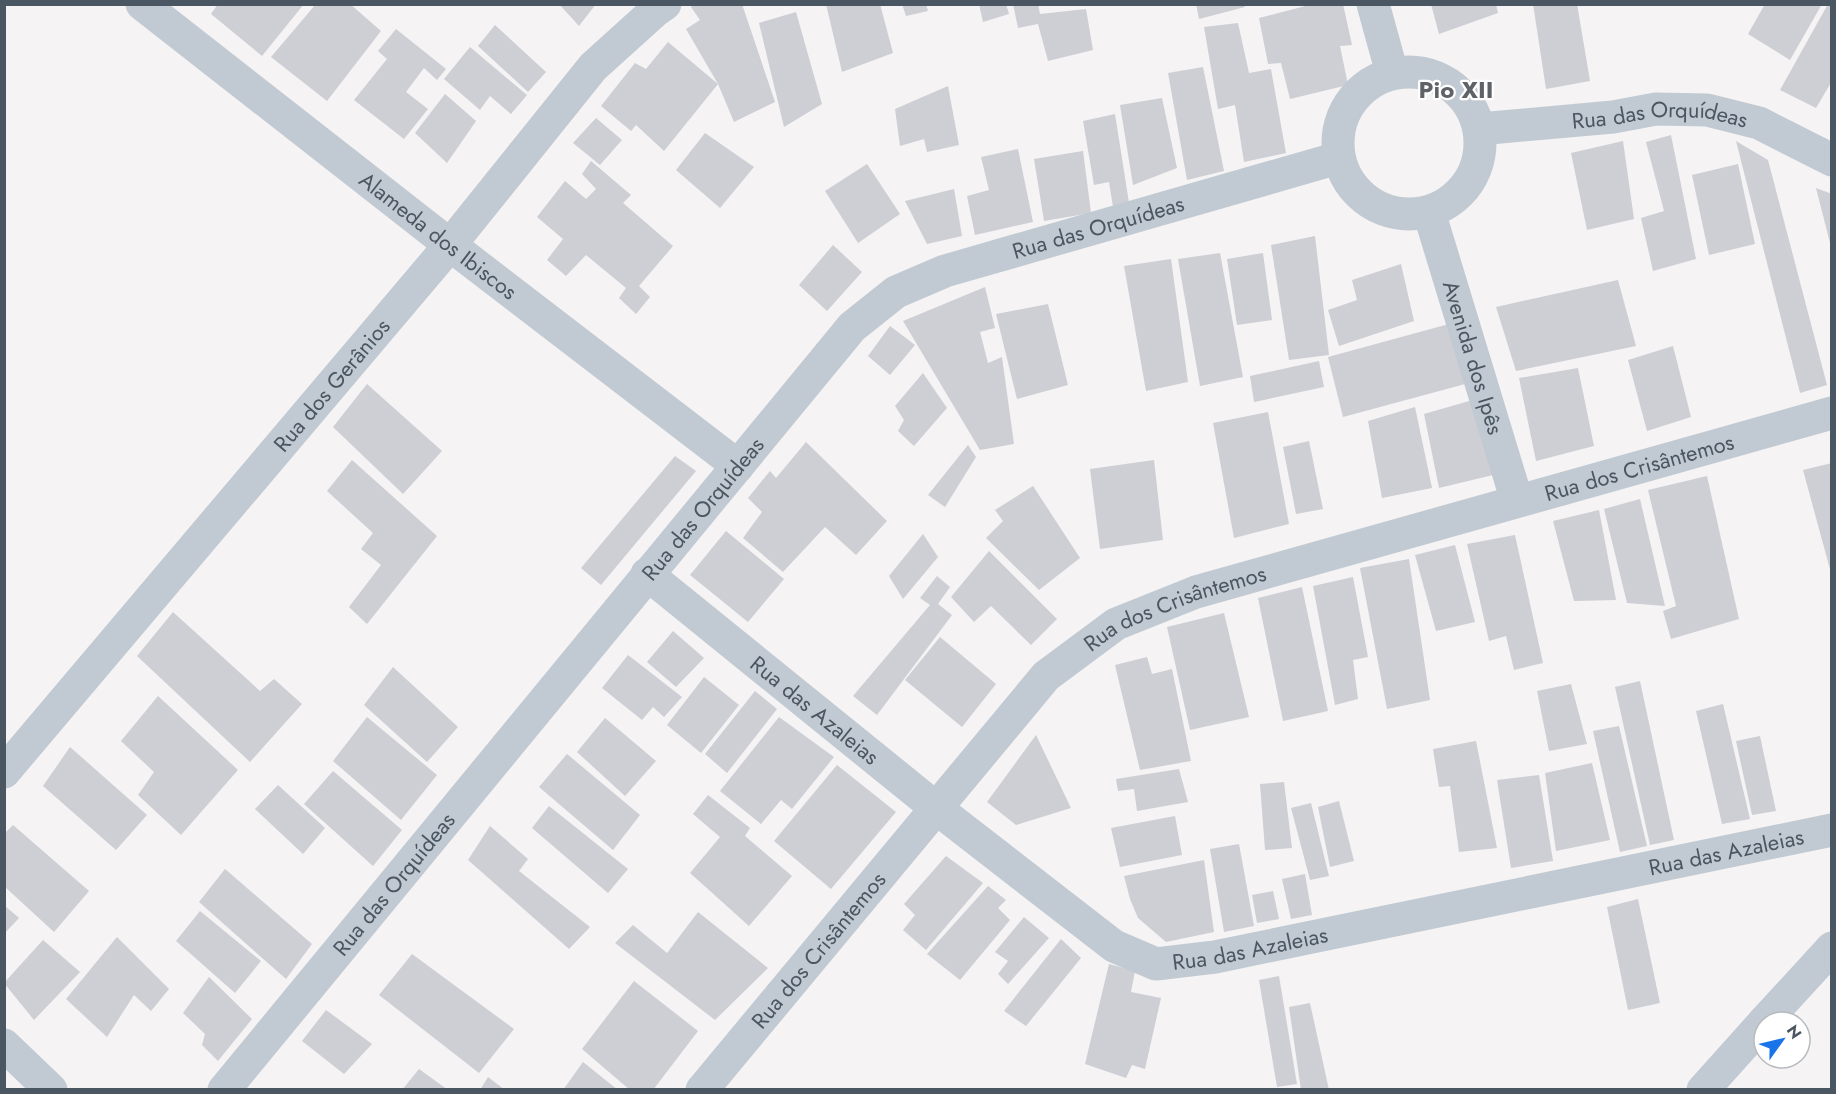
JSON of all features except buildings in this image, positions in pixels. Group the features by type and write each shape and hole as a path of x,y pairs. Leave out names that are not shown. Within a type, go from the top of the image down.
{"street":[{"name":"Rua dos Gerânios","path":"4,772 450,245 593,67 665,4"},
{"path":"1373,4 1392,73"},
{"name":"Alameda dos Ibiscos","path":"151,7 450,245 738,466"},
{"path":"1415,72 1437,77 1456,90 1470,107 1479,129 1480,150 1475,171 1464,189 1449,203 1429,212 1407,215 1385,210 1364,200 1349,183 1338,158 1337,139 1342,117 1354,97 1370,82 1392,73 1415,72"},
{"name":"Rua das Orquídeas","path":"1479,129 1613,117 1656,109 1707,110 1760,123 1832,160"},
{"name":"Rua das Orquídeas","path":"224,1089 852,327 896,292 945,271 1338,158"},
{"name":"Avenida dos Ipês","path":"1429,212 1517,501"},
{"name":"Rua dos Crisântemos","path":"702,1089 1046,676 1116,624 1196,592 1832,413"},
{"name":"Rua das Azaleias","path":"647,574 936,808 1114,946 1156,964 1215,957 1832,830"},
{"path":"1775,1010 1832,948"},
{"path":"1703,1089 1752,1035"},
{"path":"4,1045 51,1089"}],"district":[{"name":"Pio XII","path":"1456,90"}]}
